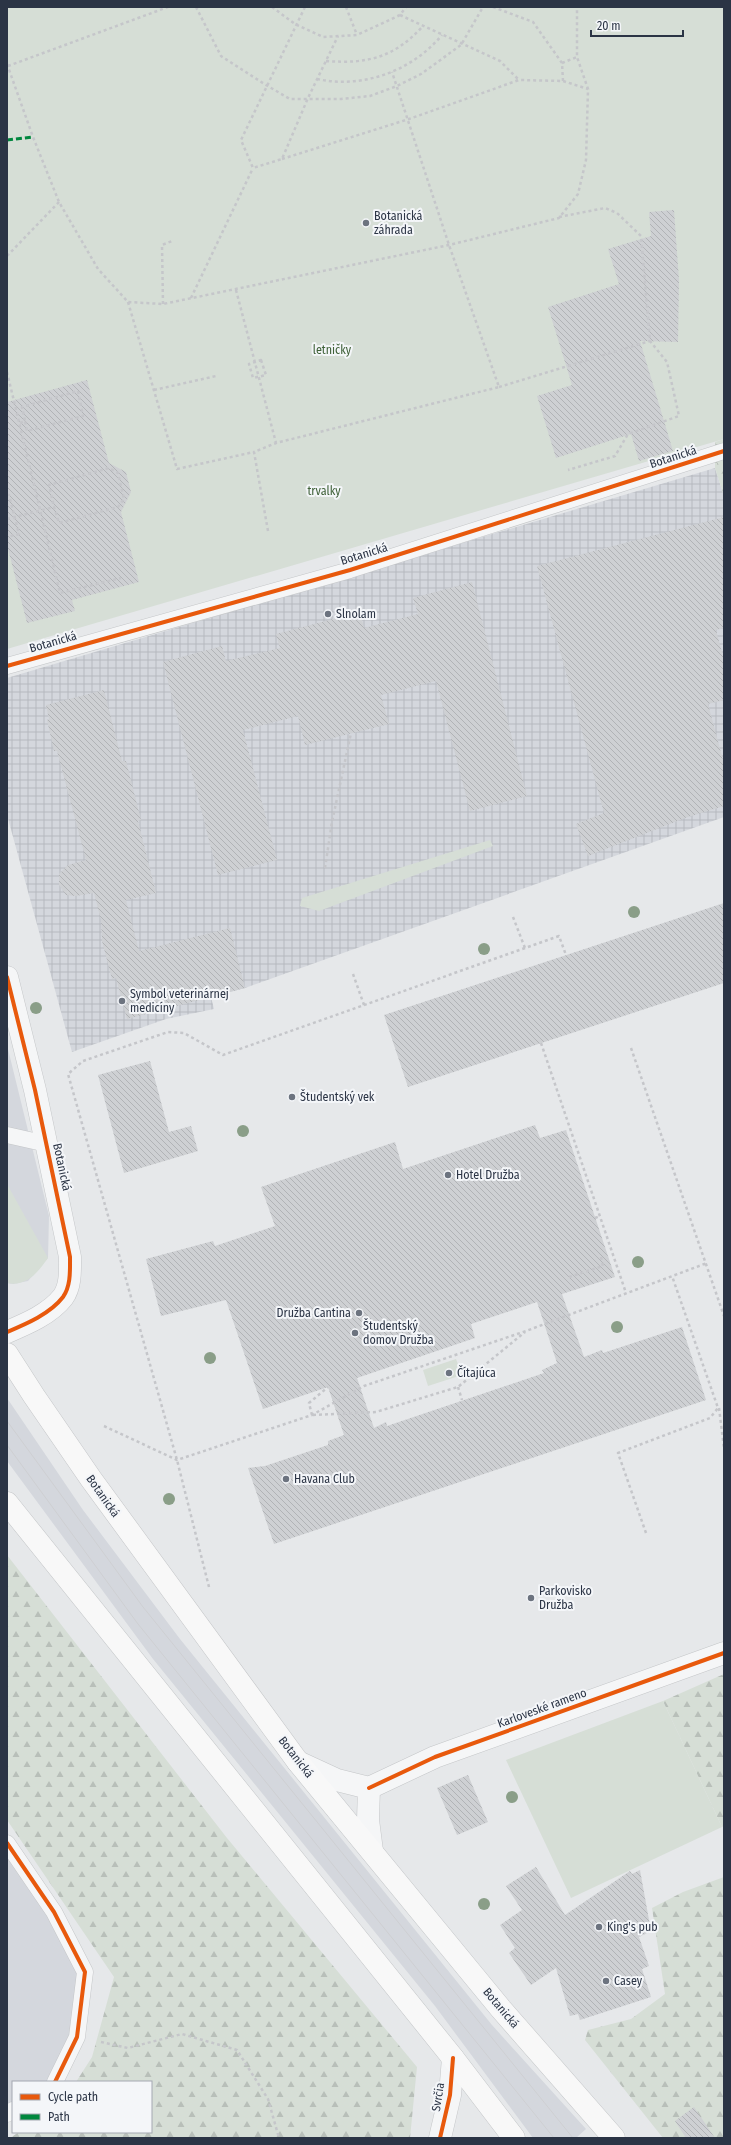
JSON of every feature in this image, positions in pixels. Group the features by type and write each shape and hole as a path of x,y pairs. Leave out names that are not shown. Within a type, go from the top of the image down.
{"main road":[{"name":"Botanická","path":"7,1354 34,1396 100,1491 298,1762 501,2009 614,2138"},
{"path":"7,1503 453,2058 514,2138"}],"street":[{"name":"Botanická","path":"7,977 13,1022 47,1144 67,1236 70,1258 70,1278 63,1297 47,1311 29,1323 7,1332"},
{"name":"Karloveské rameno","path":"369,1788 436,1757 724,1653"},
{"path":"298,1762 337,1780 369,1788 368,1820 372,1851"},
{"name":"Svrčia","path":"440,2138 450,2095 453,2058"}],"lane":[{"name":"Botanická","path":"7,666 350,570 724,452"},
{"path":"7,1135 47,1144"},
{"path":"7,1843 54,1912 85,1972 77,2037 55,2081"}],"path":[{"path":"168,7 7,65 33,137 59,202 98,269 128,302 177,469 254,452 276,444 499,387 650,341"},
{"path":"196,7 221,56 290,99 341,99 370,96 397,86 421,74 461,45 483,7"},
{"path":"272,7 296,24 323,37 357,35 400,15 406,7"},
{"path":"254,168 241,140 266,85 305,7"},
{"path":"346,7 357,35"},
{"path":"493,7 533,22 562,63 563,81"},
{"path":"559,218 578,194 586,160 588,89 577,57 577,7"},
{"path":"400,15 461,45 500,61 519,80"},
{"path":"326,61 350,63 368,61 388,54 411,39 423,26"},
{"path":"317,79 347,82 372,79 392,72 416,59 433,46 442,35"},
{"path":"282,159 308,98 338,36"},
{"path":"562,63 577,57"},
{"path":"392,72 409,119 449,245 499,387"},
{"path":"190,299 254,168 409,119 519,80 563,81 588,89"},
{"path":"7,256 59,202"},
{"path":"128,302 163,304 236,290 449,245 605,208 617,213 641,236 650,341 667,362 679,416 628,434 614,456 568,470"},
{"path":"163,304 162,245 172,241"},
{"path":"236,290 276,444"},
{"path":"261,360 266,376 253,378 249,364 255,363 261,360"},
{"path":"7,372 60,593 121,578"},
{"path":"154,390 216,376"},
{"path":"78,391 83,416 27,431 25,421 22,407 78,391"},
{"path":"20,423 25,421"},
{"path":"254,452 268,531"},
{"path":"108,468 118,473 124,499 118,507 59,523 54,507 49,485 108,468"},
{"path":"7,495 9,494 19,534 7,537"},
{"path":"7,519 54,507"},
{"path":"325,868 332,822 351,733"},
{"path":"513,917 525,948"},
{"path":"209,1587 177,1460 68,1074 83,1061 168,1032 184,1033 223,1055 559,936 566,955"},
{"path":"353,974 364,1005"},
{"path":"541,1043 626,1293"},
{"path":"631,1048 707,1263 724,1316"},
{"path":"595,1218 600,1216"},
{"path":"570,1277 603,1266 601,1257"},
{"path":"104,1426 177,1460 312,1415 364,1386 526,1331 707,1263"},
{"path":"672,1276 718,1408 724,1448"},
{"path":"312,1415 376,1412 458,1387 526,1331"},
{"path":"312,1415 309,1403 328,1387"},
{"path":"458,1387 462,1400"},
{"path":"646,1534 618,1453 710,1418 718,1408"},
{"path":"77,2037 128,2048 182,2034 238,2050 268,2099 279,2138"}],"shaded area":[{"path":"715,468 724,496 724,817 245,988 211,997 214,1009 166,1019 72,1052 7,815 7,678"},
{"path":"7,1045 49,1216 48,1258 28,1281 13,1284 7,1283"},
{"path":"7,1398 83,1510 180,1639 492,2025 586,2129 576,2138 533,2138 435,2006 153,1659 7,1461"},
{"path":"7,1843 85,1972 77,2037 55,2081 12,2081 12,2111 7,2114"}],"green space":[{"name":"Botanická záhrada","path":"7,7 724,7 724,439 7,649"},
{"path":"724,439 724,496 715,468 715,442"},
{"path":"490,840 493,846 319,911 300,906 302,898"},
{"path":"7,1184 48,1258 36,1273 26,1281 14,1284 7,1283"},
{"path":"456,1359 462,1375 428,1386 423,1370"},
{"path":"7,1555 227,1838 417,2067 410,2138 10,2138 18,2133 152,2133 152,2081 77,2081 92,2057 114,1977 7,1820"},
{"path":"724,1674 724,1826 722,1827 663,1701"},
{"path":"663,1701 722,1827 571,1898 506,1760"},
{"path":"724,1877 724,2138 663,2138 585,2040 588,2030 631,2019 665,1994 652,1908 683,1892"}],"building":[{"path":"674,210 679,280 678,342 640,341 673,451 639,461 631,434 556,458 537,396 572,385 548,307 619,284 608,249 651,236 649,212"},
{"path":"87,380 109,463 126,472 131,492 121,512 139,582 72,600 75,611 27,623 7,545 7,402"},
{"path":"724,517 724,628 716,630 724,660 724,700 708,704 724,764 724,806 685,818 588,856 576,824 604,813 537,566"},
{"path":"472,582 527,796 470,811 436,681 381,695 389,724 305,745 298,716 243,730 277,860 218,875 163,662 222,646 226,661 280,648 276,634 360,612 364,628 418,614 413,598"},
{"path":"104,690 122,761 126,761 141,820 138,821 156,893 126,900 139,951 230,928 245,988 127,1019 116,978 112,979 102,941 101,920 94,893 76,896 66,895 59,885 59,874 68,865 86,860 57,751 54,751 47,720 49,719 46,705"},
{"path":"724,903 724,983 408,1087 384,1015"},
{"path":"150,1061 169,1132 191,1126 198,1151 124,1173 98,1075"},
{"name":"Študentský domov Družba","path":"535,1125 540,1138 566,1130 615,1277 562,1294 584,1357 602,1350 603,1353 682,1327 706,1400 274,1544 248,1468 265,1466 328,1445 328,1441 344,1435 328,1387 263,1409 226,1300 161,1316 146,1259 213,1241 215,1246 275,1226 261,1187 395,1142 403,1169","holes":["537,1302 557,1363 542,1370 544,1373 387,1426 386,1422 374,1428 357,1378 475,1338 471,1324"]},
{"path":"468,1775 488,1822 457,1835 437,1788"},
{"path":"536,1867 565,1915 630,1871 632,1874 640,1870 651,1931 639,1937 649,1966 642,1969 651,1997 580,2020 578,2014 570,2016 556,1968 531,1985 509,1953 515,1948 500,1925 522,1910 506,1886"},
{"path":"694,2107 715,2138 686,2138 675,2121"}],"tram line":[{"path":"7,1421 143,1607 573,2138"},
{"path":"7,1445 138,1624 554,2138"}],"marked path":[{"path":"7,140 33,137"}],"cycle path":[{"path":"7,666 350,570 724,451"},
{"path":"7,977 35,1090 70,1257 70,1278 66,1293 58,1303 37,1318 7,1332"},
{"path":"369,1788 435,1757 724,1653"},
{"path":"7,1843 54,1912 85,1972 77,2037 55,2081"},
{"path":"440,2138 450,2095 453,2058"}],"place":[{"name":"Botanická záhrada","path":"366,223"},
{"name":"Slnolam","path":"328,614"},
{"name":"Symbol veterinárnej medicíny","path":"122,1001"},
{"name":"Študentský vek","path":"292,1097"},
{"name":"Hotel Družba","path":"448,1175"},
{"name":"Družba Cantina","path":"359,1313"},
{"name":"Študentský domov Družba","path":"355,1333"},
{"name":"Čítajúca","path":"449,1373"},
{"name":"Havana Club","path":"286,1479"},
{"name":"Parkovisko Družba","path":"531,1598"},
{"name":"King's pub","path":"599,1927"},
{"name":"Casey","path":"606,1981"}],"park label":[{"name":"letničky","path":"332,350"},
{"name":"trvalky","path":"324,491"}]}
